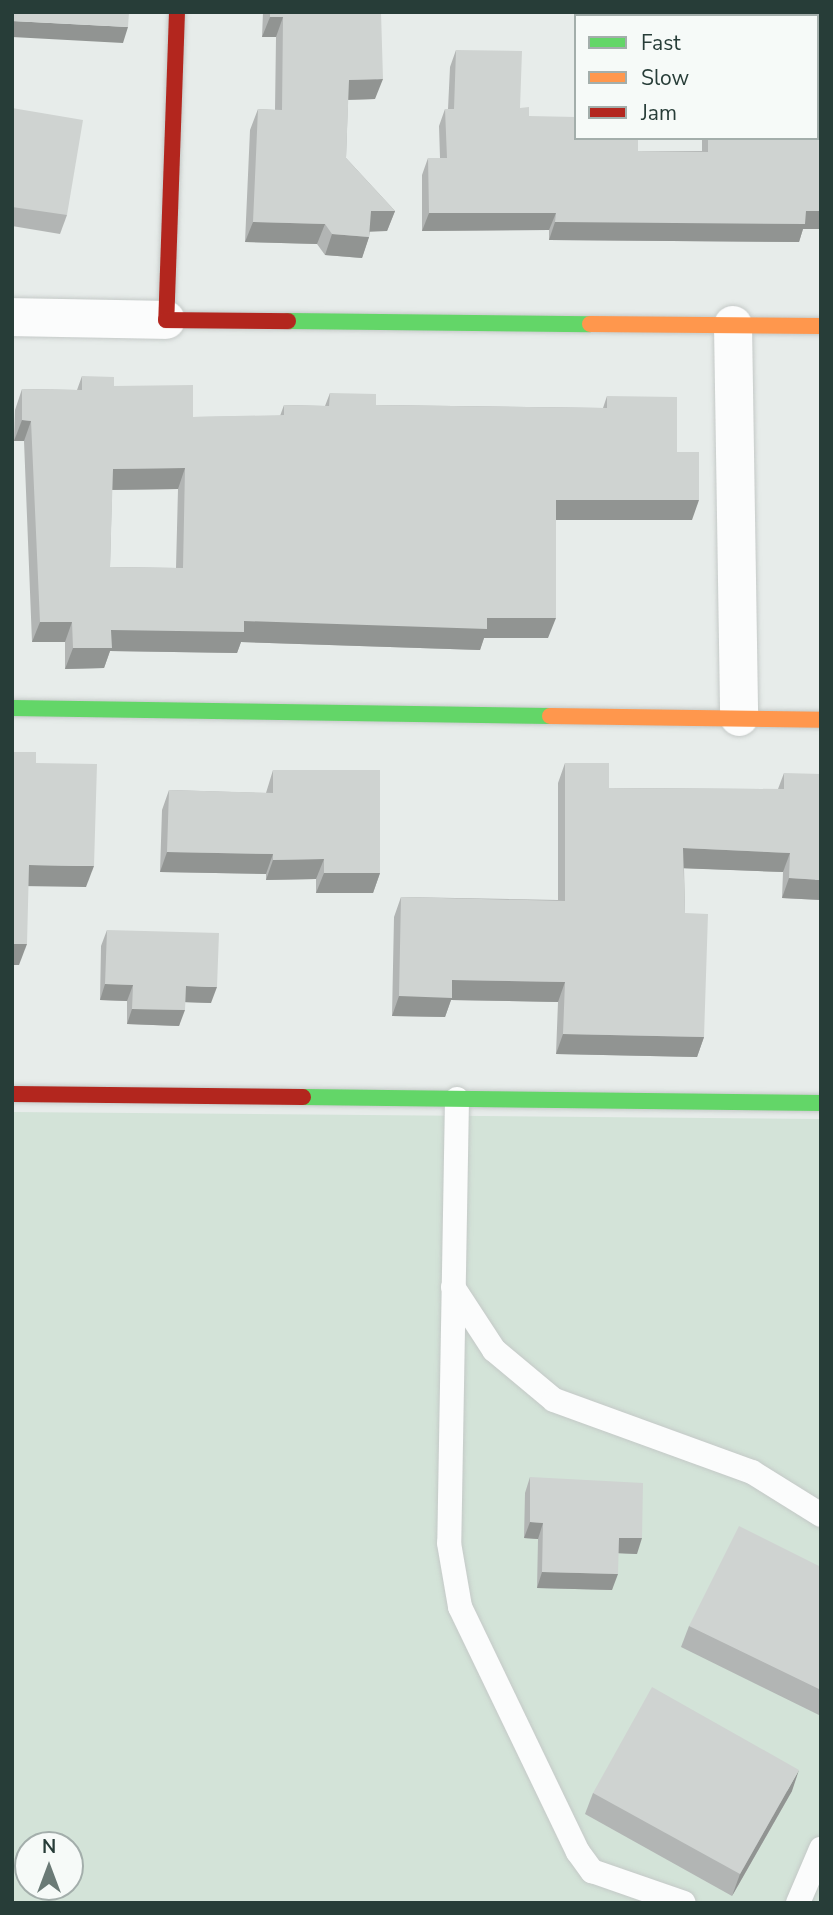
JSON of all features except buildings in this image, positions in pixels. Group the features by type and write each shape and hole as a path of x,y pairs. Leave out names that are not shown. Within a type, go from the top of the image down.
{"street":[{"path":"166,320 177,12"},
{"path":"12,317 821,326"},
{"path":"733,325 740,718"},
{"path":"12,708 821,720"},
{"path":"12,1094 821,1103"}],"lane":[{"path":"457,1099 450,1543 460,1607 578,1852 592,1871 684,1903"},
{"path":"453,1287 494,1350 554,1400 752,1472 821,1515"},
{"path":"798,1903 821,1849"}],"green space":[{"path":"12,1112 821,1119 821,1903 12,1903"}],"traffic: fast":[{"path":"288,321 590,324"},
{"path":"12,708 550,716"},
{"path":"303,1097 821,1103"}],"traffic: slow":[{"path":"590,324 821,326"},
{"path":"550,716 821,720"}],"traffic: jam":[{"path":"177,12 166,320 288,321"},
{"path":"12,1094 303,1097"}]}
